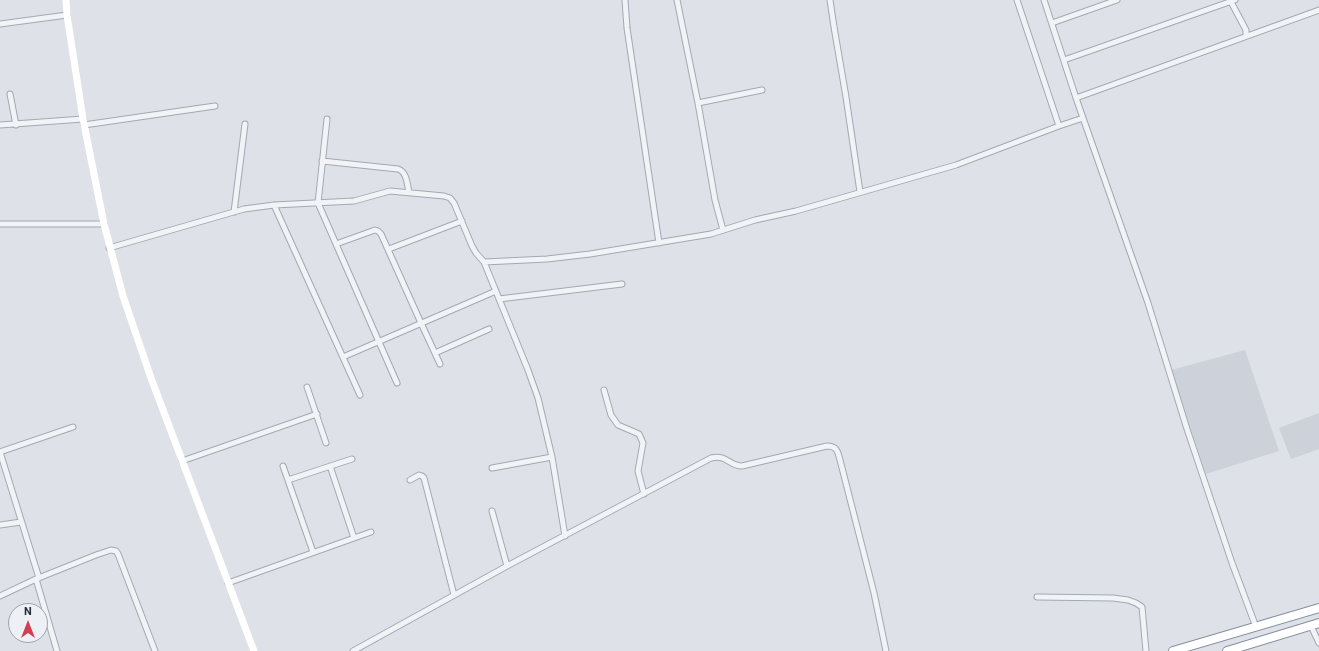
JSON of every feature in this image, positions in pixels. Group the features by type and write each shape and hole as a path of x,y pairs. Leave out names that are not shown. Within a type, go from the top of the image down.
{"highway":[{"path":"1173,651 1319,608"},
{"path":"1227,651 1315,625"}],"main road":[{"path":"66,0 67,16 84,122 109,248 123,296 151,378 254,651"}],"street":[{"path":"625,0 627,28 659,243"},
{"path":"677,0 722,230"},
{"path":"830,0 860,192"},
{"path":"1017,0 1059,126"},
{"path":"1044,0 1076,98 1148,303 1187,429 1232,563 1256,627"},
{"path":"1052,23 1117,0"},
{"path":"1064,60 1232,0 1246,30 1246,36"},
{"path":"1076,98 1319,10"},
{"path":"0,24 67,16"},
{"path":"698,104 762,90"},
{"path":"10,94 16,125"},
{"path":"0,125 84,122 215,106"},
{"path":"484,262 547,259 590,254 711,234 755,220 796,211 956,165 1083,118"},
{"path":"327,119 318,203 397,383"},
{"path":"234,212 245,124"},
{"path":"322,161 402,170 409,192"},
{"path":"109,248 234,212 274,205 354,201 390,191 444,196 450,198 454,203 476,253 484,262 538,398 552,457 565,536"},
{"path":"274,205 360,395"},
{"path":"389,249 462,221"},
{"path":"0,224 104,224"},
{"path":"336,244 375,230 381,234 440,364"},
{"path":"499,299 622,284"},
{"path":"343,357 496,291"},
{"path":"435,354 489,329"},
{"path":"307,387 326,443"},
{"path":"604,390 611,415 618,425 639,434 643,443 638,471 644,494"},
{"path":"182,461 317,414"},
{"path":"57,651 0,452 73,427"},
{"path":"352,651 507,566 711,458 717,456 736,465 742,466 832,446 837,449 840,460 874,593 886,651"},
{"path":"492,468 552,457"},
{"path":"288,480 352,459"},
{"path":"283,466 314,552"},
{"path":"330,466 354,538"},
{"path":"410,480 419,475 424,478 454,595"},
{"path":"492,511 507,566"},
{"path":"0,525 21,522"},
{"path":"228,583 370,532"},
{"path":"0,596 37,578 103,552 111,550 116,551 155,651"},
{"path":"1037,597 1113,598 1128,600 1136,603 1142,607 1146,651"},
{"path":"1315,625 1319,643"}],"shaded area":[{"path":"1245,350 1279,451 1206,474 1171,370"},
{"path":"1319,413 1319,449 1291,459 1279,428"}]}
